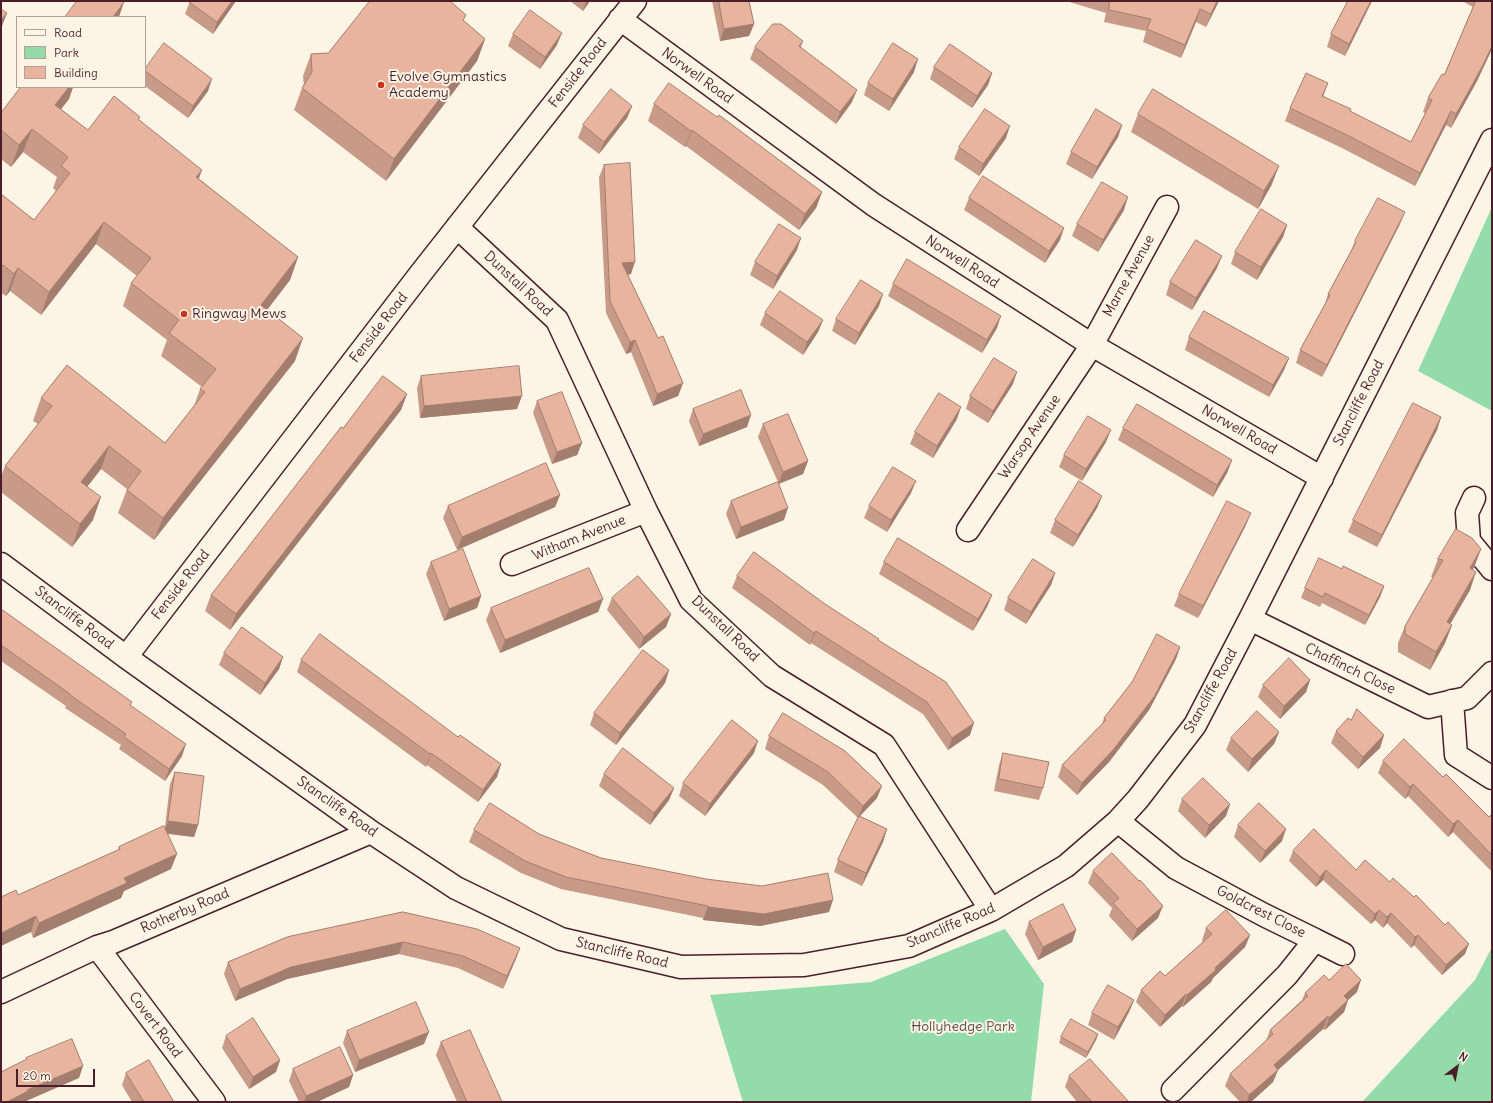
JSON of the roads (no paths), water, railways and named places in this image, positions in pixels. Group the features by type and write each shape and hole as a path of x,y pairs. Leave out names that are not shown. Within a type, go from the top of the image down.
{"street":[{"name":"Fenside Road","path":"126,657 457,227 635,1"},
{"name":"Norwell Road","path":"620,19 874,205 1092,345 1322,478"},
{"name":"Stancliffe Road","path":"1,564 126,657 371,832 456,888 561,940 681,967 804,965 909,946 991,910 1066,866 1118,820 1138,799 1195,725 1322,478 1492,140"},
{"name":"Marne Avenue","path":"1092,345 1167,207"},
{"name":"Dunstall Road","path":"457,227 558,320 646,511 692,600 772,676 884,745 991,910"},
{"name":"Warsop Avenue","path":"968,530 1092,345"},
{"path":"1474,498 1467,514 1469,540 1492,568"},
{"name":"Witham Avenue","path":"512,564 646,511"},
{"name":"Chaffinch Close","path":"1250,619 1428,708 1467,698 1492,673"},
{"path":"1452,702 1456,755 1492,778"},
{"name":"Goldcrest Close","path":"1118,820 1176,868 1264,915 1315,940 1287,976 1173,1090"},
{"name":"Rotherby Road","path":"1,992 97,947 121,939 371,832"},
{"path":"1315,940 1343,954"},
{"name":"Covert Road","path":"97,947 214,1102"}],"place":[{"name":"Evolve Gymnastics Academy","path":"381,85"},
{"name":"Ringway Mews","path":"184,314"}],"park label":[{"name":"Hollyhedge Park","path":"963,1027"}]}
